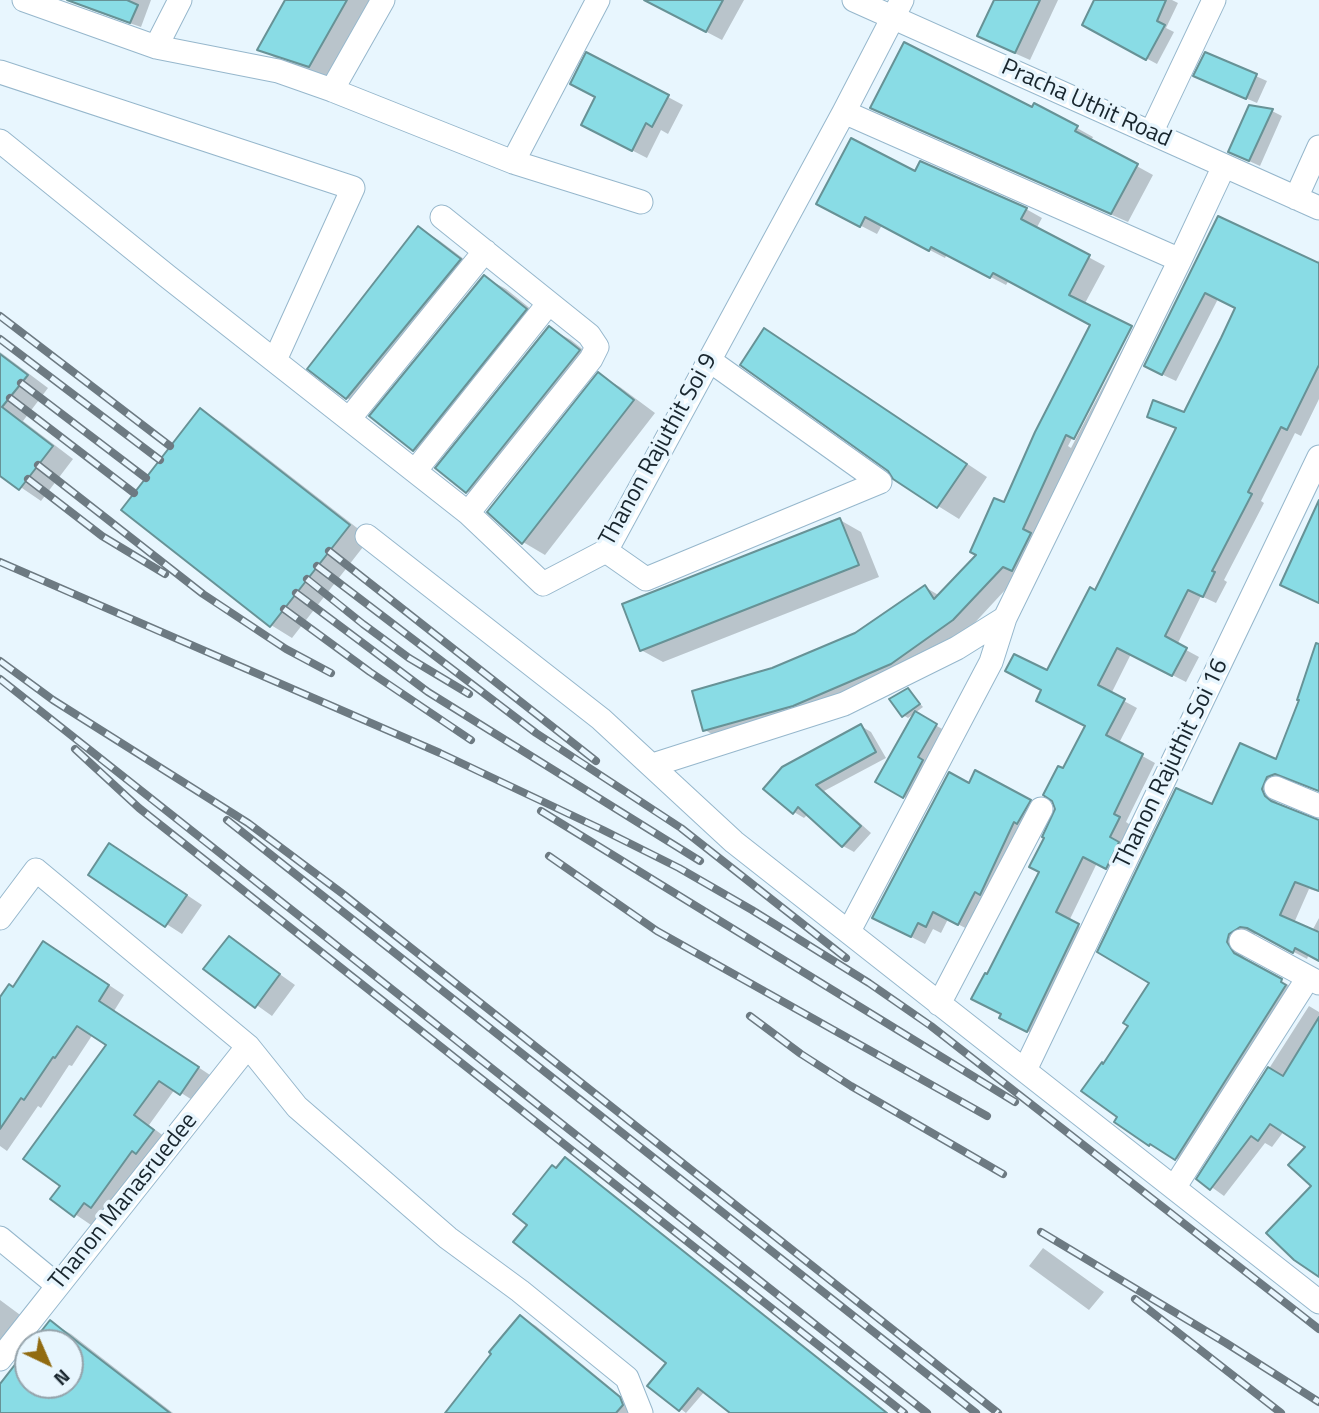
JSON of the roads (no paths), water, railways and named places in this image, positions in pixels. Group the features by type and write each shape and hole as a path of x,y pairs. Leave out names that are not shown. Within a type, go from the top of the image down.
{"street":[{"path":"24,0 156,47 278,71 513,162 641,202"},
{"path":"156,47 180,0"},
{"path":"332,90 383,0"},
{"path":"513,162 598,0"},
{"name":"Pracha Uthit Road","path":"854,0 897,8 1151,133 1319,208"},
{"path":"1151,133 1214,0"},
{"name":"Thanon Rajuthit Soi 9","path":"0,141 468,513 543,584 606,551 844,112 897,8"},
{"path":"0,72 352,188 275,360"},
{"path":"844,112 1180,260"},
{"path":"1296,198 1319,147"},
{"path":"849,931 990,662 1005,618 1224,166"},
{"path":"442,217 589,335 597,347 595,354 468,513"},
{"path":"349,419 485,251"},
{"path":"415,471 549,303"},
{"path":"606,551 646,579 880,482 709,360"},
{"name":"Thanon Rajuthit Soi 16","path":"1025,1070 1319,457"},
{"path":"368,536 601,719 734,842 1319,1302"},
{"path":"653,765 844,704 957,648 1005,618"},
{"path":"1276,788 1319,806"},
{"path":"939,1004 1041,808"},
{"path":"0,918 36,870 248,1046 297,1107 448,1238 520,1291 627,1378 641,1413"},
{"path":"1174,1188 1314,981 1241,941"},
{"name":"Thanon Manasruedee","path":"0,1359 248,1046"},
{"path":"0,1238 57,1285"}],"railway":[{"path":"0,316 170,446"},
{"path":"0,339 160,460"},
{"path":"21,383 146,478"},
{"path":"10,398 134,493"},
{"path":"38,465 203,594 286,649 331,673"},
{"path":"28,479 102,536 165,574"},
{"path":"329,551 596,761"},
{"path":"0,562 440,753 679,868 752,910 869,983 931,1026 1319,1329"},
{"path":"317,566 536,733 681,828 846,958"},
{"path":"307,579 409,658 469,694"},
{"path":"296,593 428,692 700,861"},
{"path":"284,609 370,672 471,740"},
{"path":"0,661 53,700 248,823 343,894 998,1413"},
{"path":"0,679 927,1413"},
{"path":"75,749 139,808 904,1413"},
{"path":"541,811 1015,1102"},
{"path":"227,820 976,1413"},
{"path":"549,856 657,931 987,1116"},
{"path":"750,1016 801,1054 851,1086 1003,1174"},
{"path":"1041,1232 1319,1402"},
{"path":"1135,1299 1281,1413"}]}
